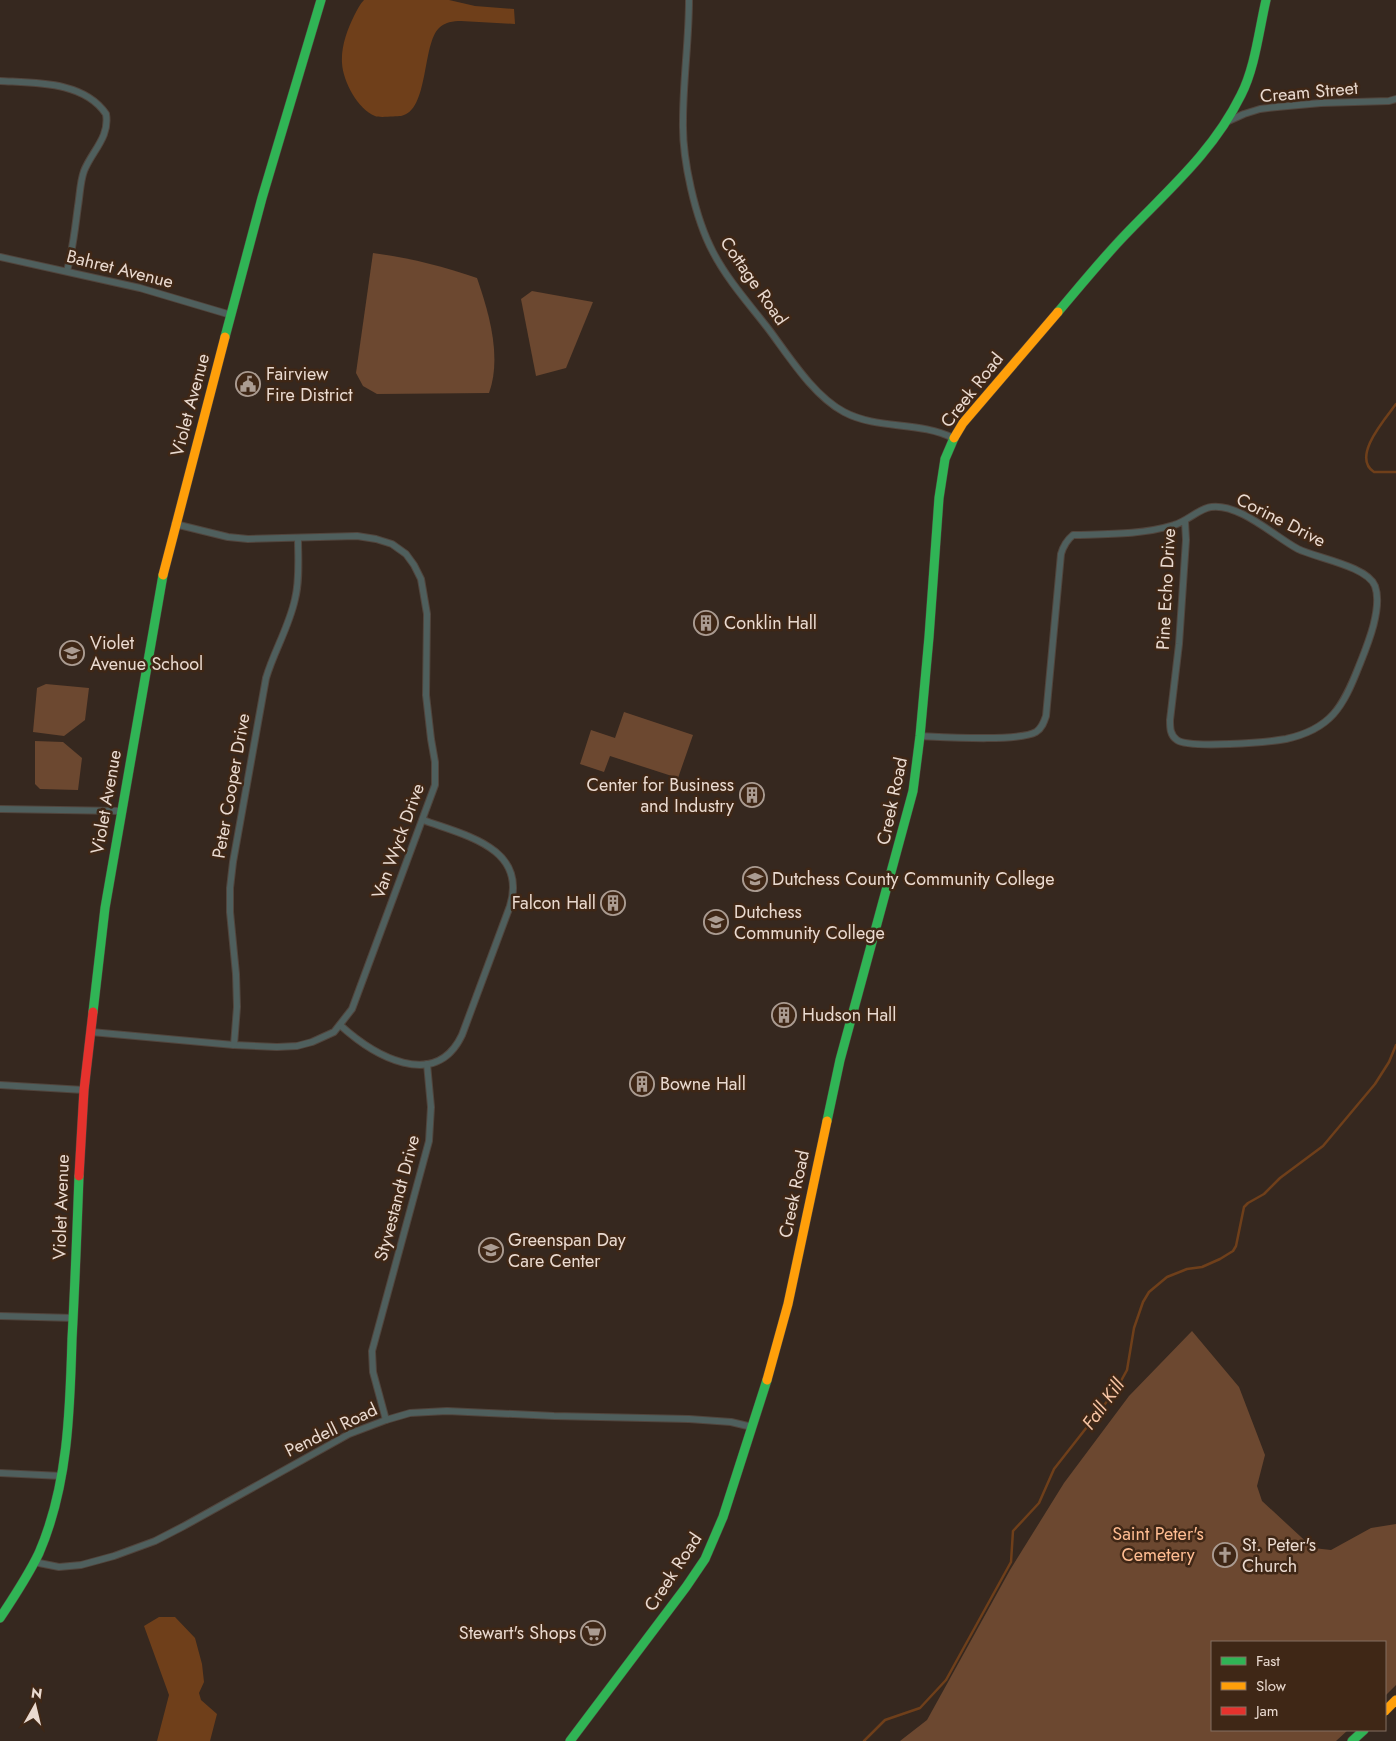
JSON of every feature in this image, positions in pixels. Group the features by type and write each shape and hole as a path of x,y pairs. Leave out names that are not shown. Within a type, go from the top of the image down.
{"street":[{"name":"Violet Avenue","path":"0,1618 17,1593 34,1562 51,1519 62,1476 68,1427 84,1090 105,908 159,591 231,315 295,83 321,0"},
{"name":"Cottage Road","path":"689,0 683,122 684,148 701,225 720,265 810,382 825,398 838,408 851,416 867,421 934,431 953,438"},
{"name":"Creek Road","path":"570,1741 700,1567 723,1517 770,1371 783,1326 840,1060 910,806 916,777 939,498 945,459 953,438 988,392 1124,236 1188,172 1226,122 1242,94 1250,71 1266,0"},
{"path":"0,81 46,84 65,88 82,94 96,103 106,114 106,130 102,141 90,160 82,181 68,271"},
{"name":"Cream Street","path":"1226,122 1260,109 1321,103 1396,100"},
{"name":"Bahret Avenue","path":"0,257 140,288 231,315"},
{"name":"Corine Drive","path":"1185,521 1210,507 1228,508 1299,549 1356,570 1374,584 1377,597 1375,614 1351,687 1337,712 1313,731 1300,736 1256,742"},
{"name":"Pine Echo Drive","path":"920,736 980,738 1024,736 1041,728 1046,716 1061,554 1069,538 1073,535 1145,533 1185,521 1186,540 1179,644 1170,732 1180,742 1200,744 1256,742"},
{"name":"Van Wyck Drive","path":"91,1032 234,1046 277,1047 297,1046 312,1042 334,1032 352,1009 435,785 436,774 426,695 427,614 421,579 406,554 392,544 357,536 248,539 228,537 175,524"},
{"name":"Peter Cooper Drive","path":"234,1046 237,1007 230,912 232,870 266,678 285,632 296,598 298,538"},
{"path":"0,809 121,811"},
{"path":"340,1026 357,1041 386,1057 412,1066 427,1064 450,1053 459,1042 510,906 513,886 507,864 494,849 483,842 423,820"},
{"name":"Styvestandt Drive","path":"386,1420 373,1372 372,1351 429,1141 431,1107 427,1064"},
{"path":"0,1085 84,1090"},
{"path":"0,1316 74,1318"},
{"name":"Pendell Road","path":"34,1562 60,1567 81,1565 114,1556 155,1540 203,1516 335,1441 386,1420 420,1412 447,1411 544,1416 705,1420 731,1422 752,1427"},
{"path":"0,1474 62,1476"},
{"path":"1386,1710 1396,1700"},
{"path":"1352,1741 1363,1731"}],"green space":[{"path":"373,253 426,263 477,278 486,306 494,350 493,379 489,393 377,394 363,386 356,373"},
{"path":"532,291 593,302 566,368 536,376 521,299"},
{"path":"46,684 89,688 85,720 64,736 33,732 37,688"},
{"path":"624,712 693,735 678,778 610,756 604,772 580,764 591,730 615,738"},
{"path":"35,741 63,742 82,758 78,790 40,789 35,784"},
{"name":"Saint Peter's Cemetery","path":"1192,1331 1239,1387 1265,1455 1257,1486 1262,1501 1313,1548 1331,1550 1371,1528 1396,1524 1396,1685 1386,1695 1386,1641 1211,1641 1211,1731 1347,1731 1336,1741 900,1741 927,1720 1010,1570 1064,1483 1129,1396"}],"shaded area":[{"path":"364,0 449,0 475,6 514,9 515,24 458,21 449,22 441,26 434,36 421,90 410,111 401,116 377,117 363,107 352,94 345,78 342,63 342,51 351,21"},
{"path":"159,1617 175,1617 195,1638 202,1664 204,1682 199,1693 201,1700 217,1714 210,1741 157,1741 169,1695 144,1626"}],"waterway":[{"name":"Fall Kill","path":"1396,404 1372,438 1366,457 1368,465 1374,472 1396,472"},
{"name":"Fall Kill","path":"864,1741 885,1720 920,1708 946,1680 1011,1562 1013,1531 1039,1503 1054,1469 1116,1390 1127,1370 1134,1328 1143,1302 1149,1292 1167,1277 1187,1269 1202,1267 1233,1251 1236,1246 1244,1207 1264,1194 1280,1178 1323,1146 1375,1084 1389,1062 1396,1045"}],"traffic: fast":[{"path":"225,337 262,198 321,0"},
{"path":"1058,312 1116,244 1189,170 1230,116 1250,73 1266,0"},
{"path":"827,1121 840,1060 913,791 929,637 939,498 945,459 954,438"},
{"path":"93,1012 105,908 163,575"},
{"path":"0,1618 26,1578 39,1553 49,1528 62,1475 70,1393 79,1176"},
{"path":"570,1741 705,1559 723,1517 767,1380"},
{"path":"1352,1741 1363,1731"}],"traffic: slow":[{"path":"954,438 963,423 1058,312"},
{"path":"163,575 225,337"},
{"path":"767,1380 788,1304 827,1121"},
{"path":"1386,1710 1396,1700"}],"traffic: jam":[{"path":"79,1176 84,1090 93,1012"}],"place":[{"name":"Fairview Fire District","path":"248,384"},
{"name":"Conklin Hall","path":"706,623"},
{"name":"Violet Avenue School","path":"72,653"},
{"name":"Center for Business and Industry","path":"752,795"},
{"name":"Dutchess County Community College","path":"755,879"},
{"name":"Falcon Hall","path":"613,903"},
{"name":"Dutchess Community College","path":"716,922"},
{"name":"Hudson Hall","path":"784,1015"},
{"name":"Bowne Hall","path":"642,1084"},
{"name":"Greenspan Day Care Center","path":"491,1250"},
{"name":"St. Peter's Church","path":"1225,1555"},
{"name":"Stewart's Shops","path":"593,1633"}]}
